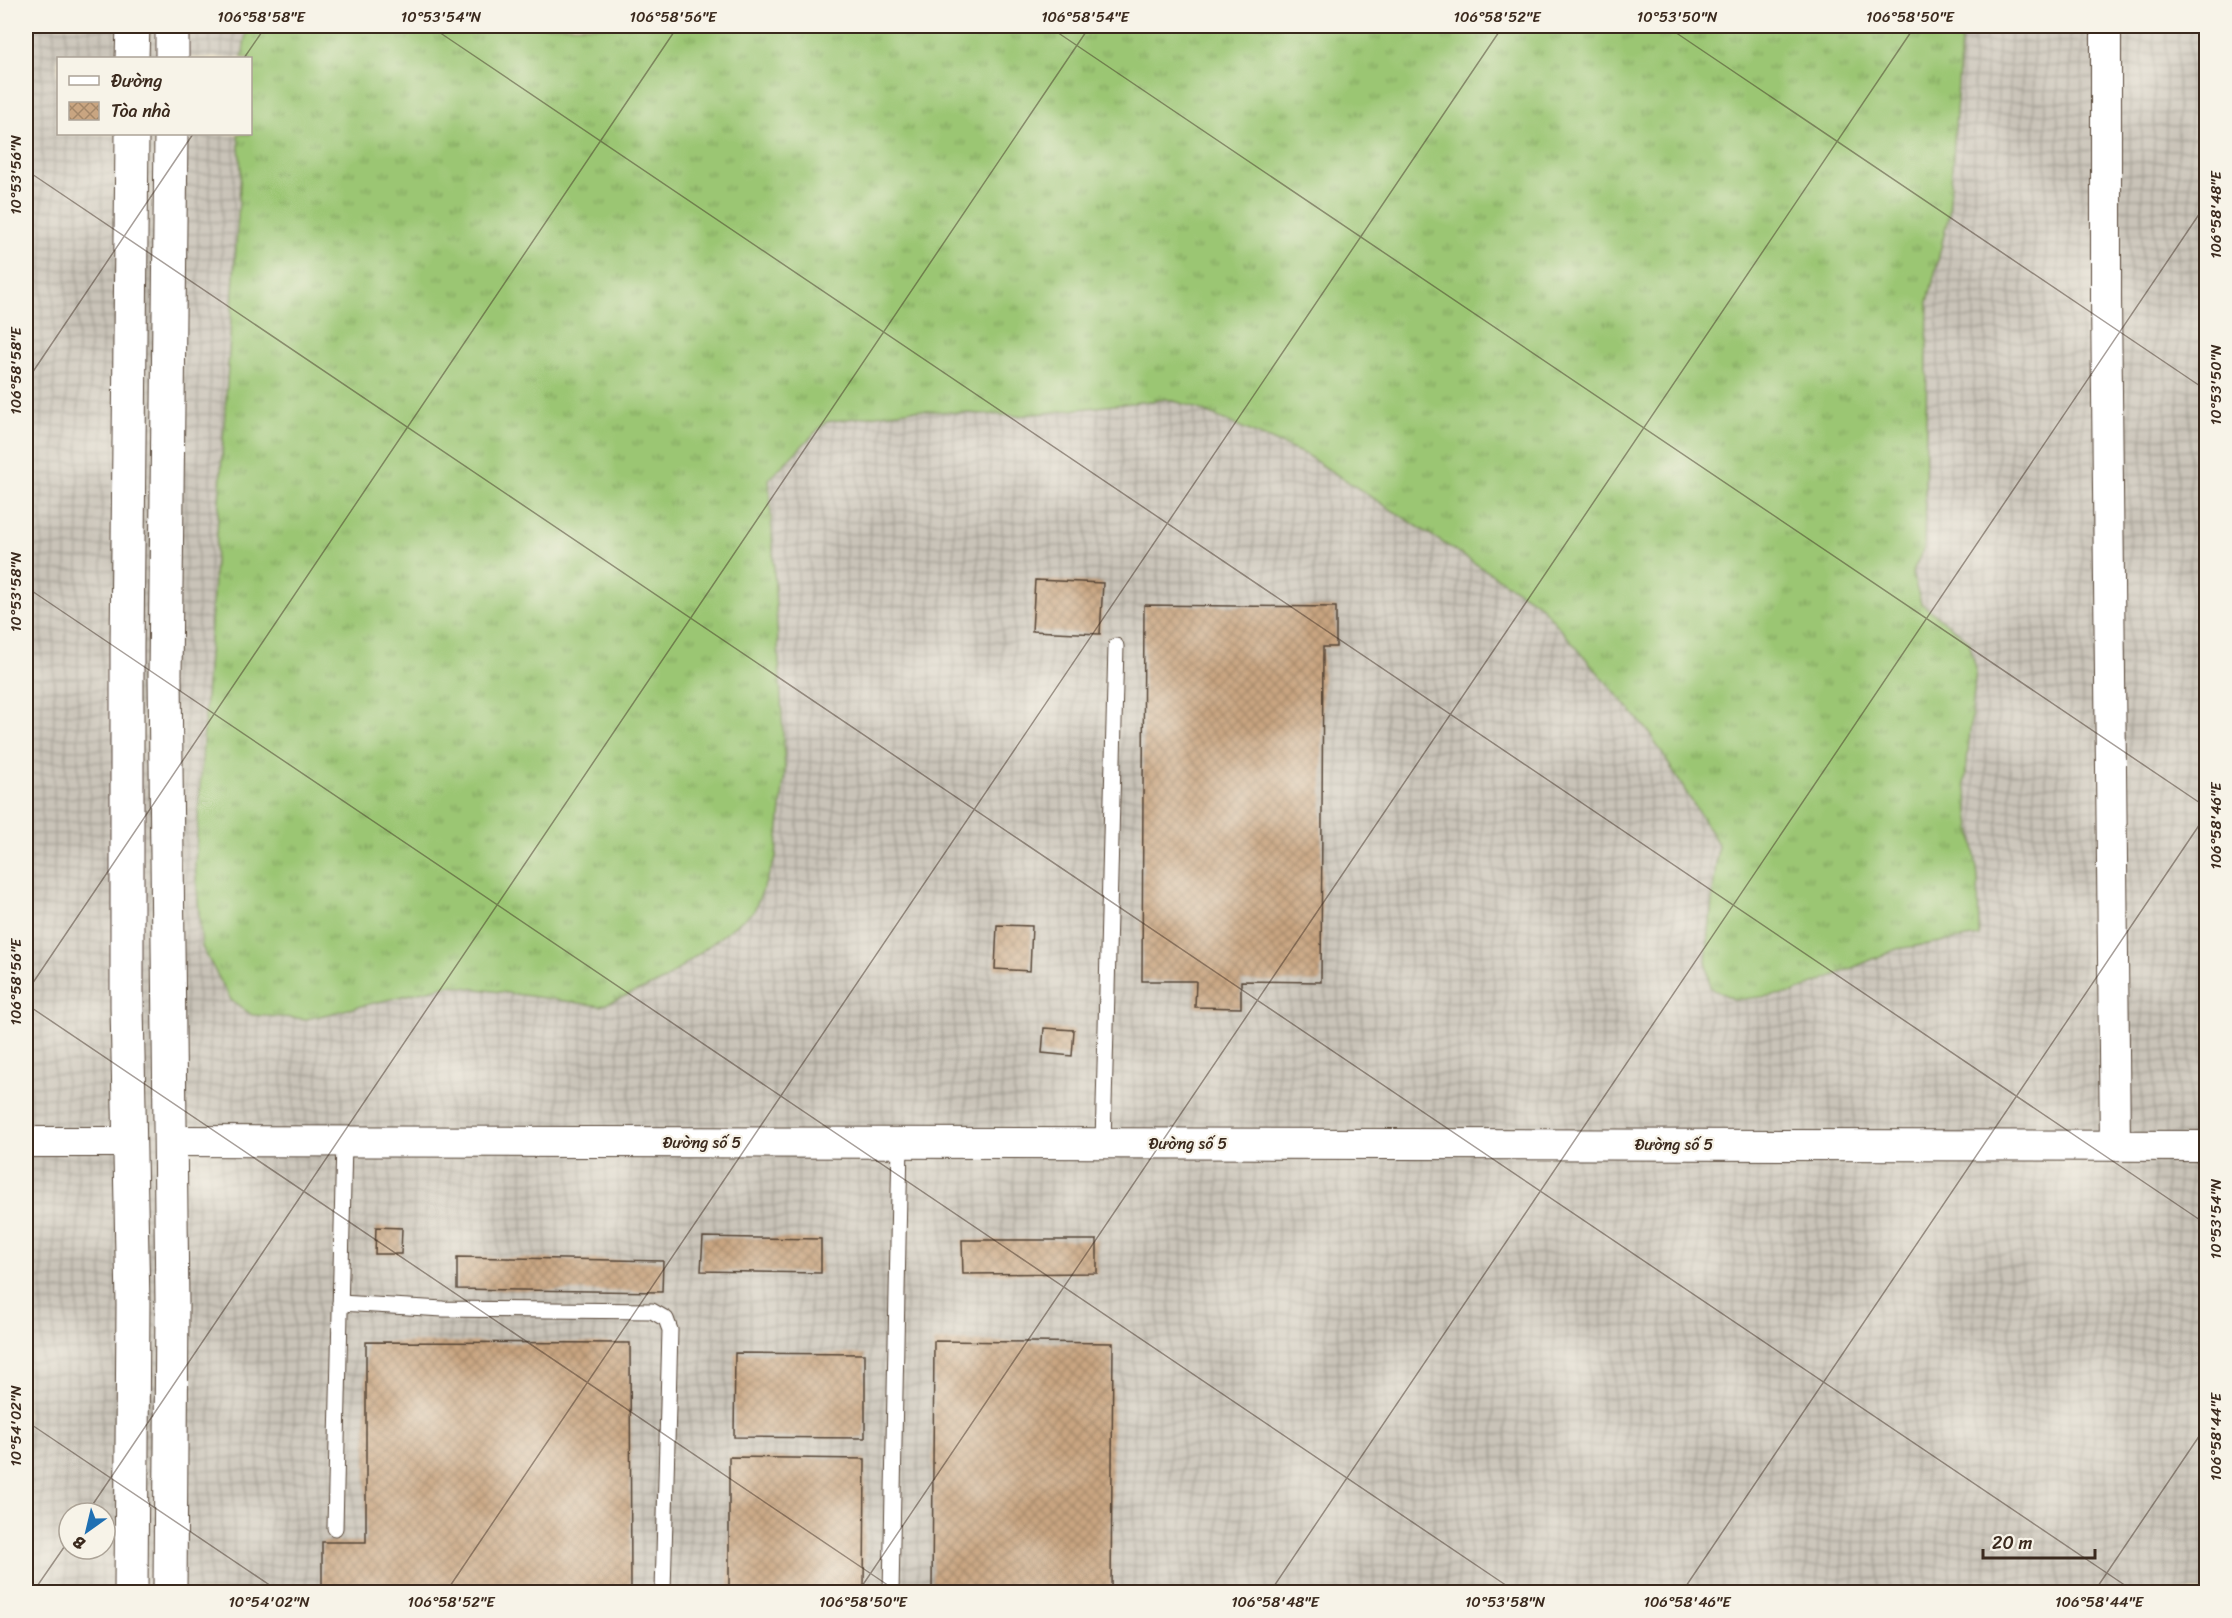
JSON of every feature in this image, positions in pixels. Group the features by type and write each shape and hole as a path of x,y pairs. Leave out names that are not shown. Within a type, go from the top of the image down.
{"street":[{"path":"132,57 133,26"},
{"path":"172,26 172,57"},
{"path":"2106,26 2106,299 2115,1145"},
{"path":"131,1593 133,1304 129,1142 127,647 132,135"},
{"path":"170,1593 172,1304 165,676 171,135"},
{"path":"26,1142 169,1141"},
{"name":"Đường số 5","path":"169,1141 2206,1146"}],"lane":[{"path":"1103,1143 1116,646"},
{"path":"335,1528 344,1141"},
{"path":"891,1593 900,1143"},
{"path":"340,1303 443,1309 652,1311 666,1319 670,1330 663,1593"}],"shaded area":[{"path":"26,26 2206,26 2206,1592 26,1592"}],"green space":[{"path":"247,26 1962,26 1949,214 1928,302 1924,548 1912,573 1921,603 1969,641 1976,669 1965,783 1978,877 1979,936 1897,949 1793,993 1735,1000 1710,987 1706,960 1718,844 1649,732 1540,605 1306,455 1194,407 1167,399 1018,416 913,410 826,422 769,479 785,769 776,857 754,911 663,981 601,1006 449,985 307,1019 252,1015 231,1000 202,947 195,865 241,170 238,135 252,135 252,57 242,57"}],"building":[{"path":"1035,580 1103,583 1100,634 1032,631"},
{"path":"1144,605 1336,607 1336,647 1323,647 1321,982 1241,981 1241,1008 1195,1007 1196,981 1142,981"},
{"path":"997,925 1032,926 1030,971 995,969"},
{"path":"1044,1028 1074,1030 1072,1056 1042,1053"},
{"path":"376,1227 402,1228 401,1254 375,1254"},
{"path":"703,1237 821,1239 821,1273 701,1271"},
{"path":"962,1240 1097,1240 1097,1273 963,1274"},
{"path":"457,1257 663,1261 662,1292 457,1289"},
{"path":"934,1341 1113,1343 1111,1592 932,1592"},
{"path":"366,1342 630,1343 631,1592 322,1592 322,1542 366,1542"},
{"path":"735,1353 865,1354 865,1438 734,1437"},
{"path":"729,1457 865,1459 864,1592 729,1592"}]}
